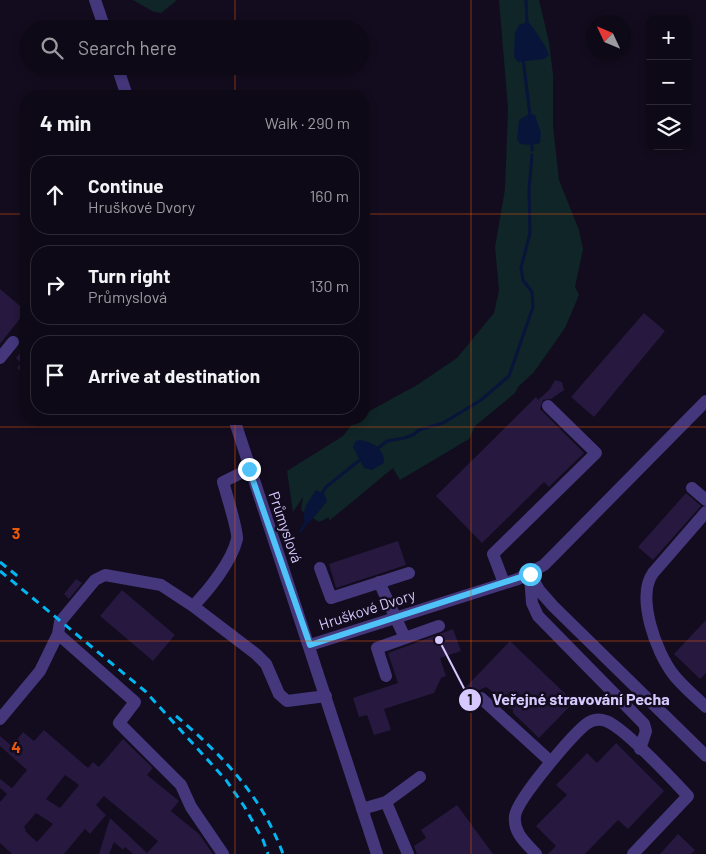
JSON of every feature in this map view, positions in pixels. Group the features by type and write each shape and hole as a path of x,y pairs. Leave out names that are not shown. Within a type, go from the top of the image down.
{"street":[{"path":"96,0 102,20"},
{"path":"121,75 126,90"},
{"path":"0,358 13,342"},
{"name":"Hruškové Dvory","path":"377,854 310,645 530,574 544,565 706,400"},
{"path":"504,583 493,554 596,453 548,406"},
{"name":"Průmyslová","path":"236,425 249,469 310,645"},
{"path":"193,606 210,589 221,572 238,537 223,482 249,469"},
{"path":"692,488 706,500"},
{"path":"706,512 652,572 647,580 645,590 647,610 666,664 674,675 706,706"},
{"path":"320,568 331,598 409,573"},
{"path":"530,574 532,603 538,616 644,724 646,731 640,749"},
{"path":"530,574 539,590 553,606 706,756"},
{"path":"0,719 40,671 58,634 60,622 95,580 105,575 161,585 193,606 256,654 266,664 279,694 287,701 326,696"},
{"path":"379,582 405,638"},
{"path":"386,676 377,648 439,626"},
{"path":"58,634 135,702 119,724 181,785 191,806 223,854"},
{"path":"481,698 551,762"},
{"path":"536,854 517,832 515,815 522,799 551,762 585,725 596,719 607,721 640,749 688,796 634,854"},
{"path":"362,809 386,802 420,777"},
{"path":"386,802 408,854"}],"green space":[{"path":"133,0 176,1 161,13 152,11"},
{"path":"499,0 539,0 549,42 553,75 553,126 559,180 579,230 583,249 575,287 579,295 565,328 534,372 518,387 515,393 475,426 469,439 400,480 393,468 329,521 329,517 319,522 313,518 327,501 307,504 305,513 301,510 303,497 293,512 287,471 343,436 351,425 370,425 370,411 417,385 457,358 494,313 499,290 495,247 505,189 508,109"}],"water":[{"path":"528,22 540,37 549,55 544,59 518,62 514,57 515,33 519,25"},
{"path":"529,114 535,115 541,133 540,143 532,145 520,144 517,139 519,120"},
{"path":"356,441 369,442 377,447 384,458 384,463 372,470 364,468 353,447"},
{"path":"316,490 325,495 327,501 309,523 305,523 305,510"}],"building":[{"path":"0,289 20,306 20,319 0,344"},
{"path":"644,313 665,331 594,417 571,397"},
{"path":"20,353 20,362 16,358"},
{"path":"555,380 562,382 564,390 551,399 543,400 540,409 584,453 549,487 544,482 482,543 436,496 536,397 538,400 550,389"},
{"path":"686,493 701,506 653,560 638,547"},
{"path":"398,541 406,565 336,588 329,564"},
{"path":"76,579 82,583 69,599 64,594"},
{"path":"122,590 175,635 153,661 100,616"},
{"path":"706,620 706,673 700,679 674,654"},
{"path":"453,629 461,651 440,658 446,676 441,678 434,693 384,709 391,730 374,735 367,715 359,717 353,698 398,683 388,653"},
{"path":"510,641 574,702 539,738 513,713 513,709 509,708 500,697 486,687 475,692 473,701 462,691"},
{"path":"44,730 88,768 93,762 99,767 123,739 153,768 147,775 179,801 171,811 199,834 213,854 133,854 125,847 123,850 114,842 109,854 99,854 110,818 147,853 158,841 104,796 96,805 106,815 90,834 85,829 64,854 12,854 0,843 0,802 7,794 0,788 0,779 12,788 27,770 0,746 0,736 12,746 23,732 34,741","holes":["65,775 79,785 60,808 46,799","36,813 53,824 37,842 25,831 24,827"]},
{"path":"616,743 664,791 628,829 618,820 585,854 548,854 556,846 536,826 567,795 556,785 587,753 597,763"},
{"path":"457,805 493,854 417,854 414,846 426,838 421,830"},
{"path":"678,834 695,850 691,854 660,854"}],"waterway":[{"path":"526,0 527,24"},
{"path":"523,58 530,116"},
{"path":"532,142 532,150"},
{"path":"377,449 387,441 404,438 413,435 419,430 443,423 481,400 509,376 533,307 532,292 523,280 521,268 530,233 529,190 532,155"},
{"path":"320,497 326,487 361,459"},
{"path":"301,531 308,519"}],"railway":[{"path":"0,562 20,578"},
{"path":"0,571 145,691 226,780 244,806 263,840 268,854"},
{"path":"176,716 209,746 239,778 264,813 283,854"}],"place":[{"name":"Veřejné stravování Pecha","path":"439,640"}],"route":[{"path":"249,469 310,645 530,574"}]}
